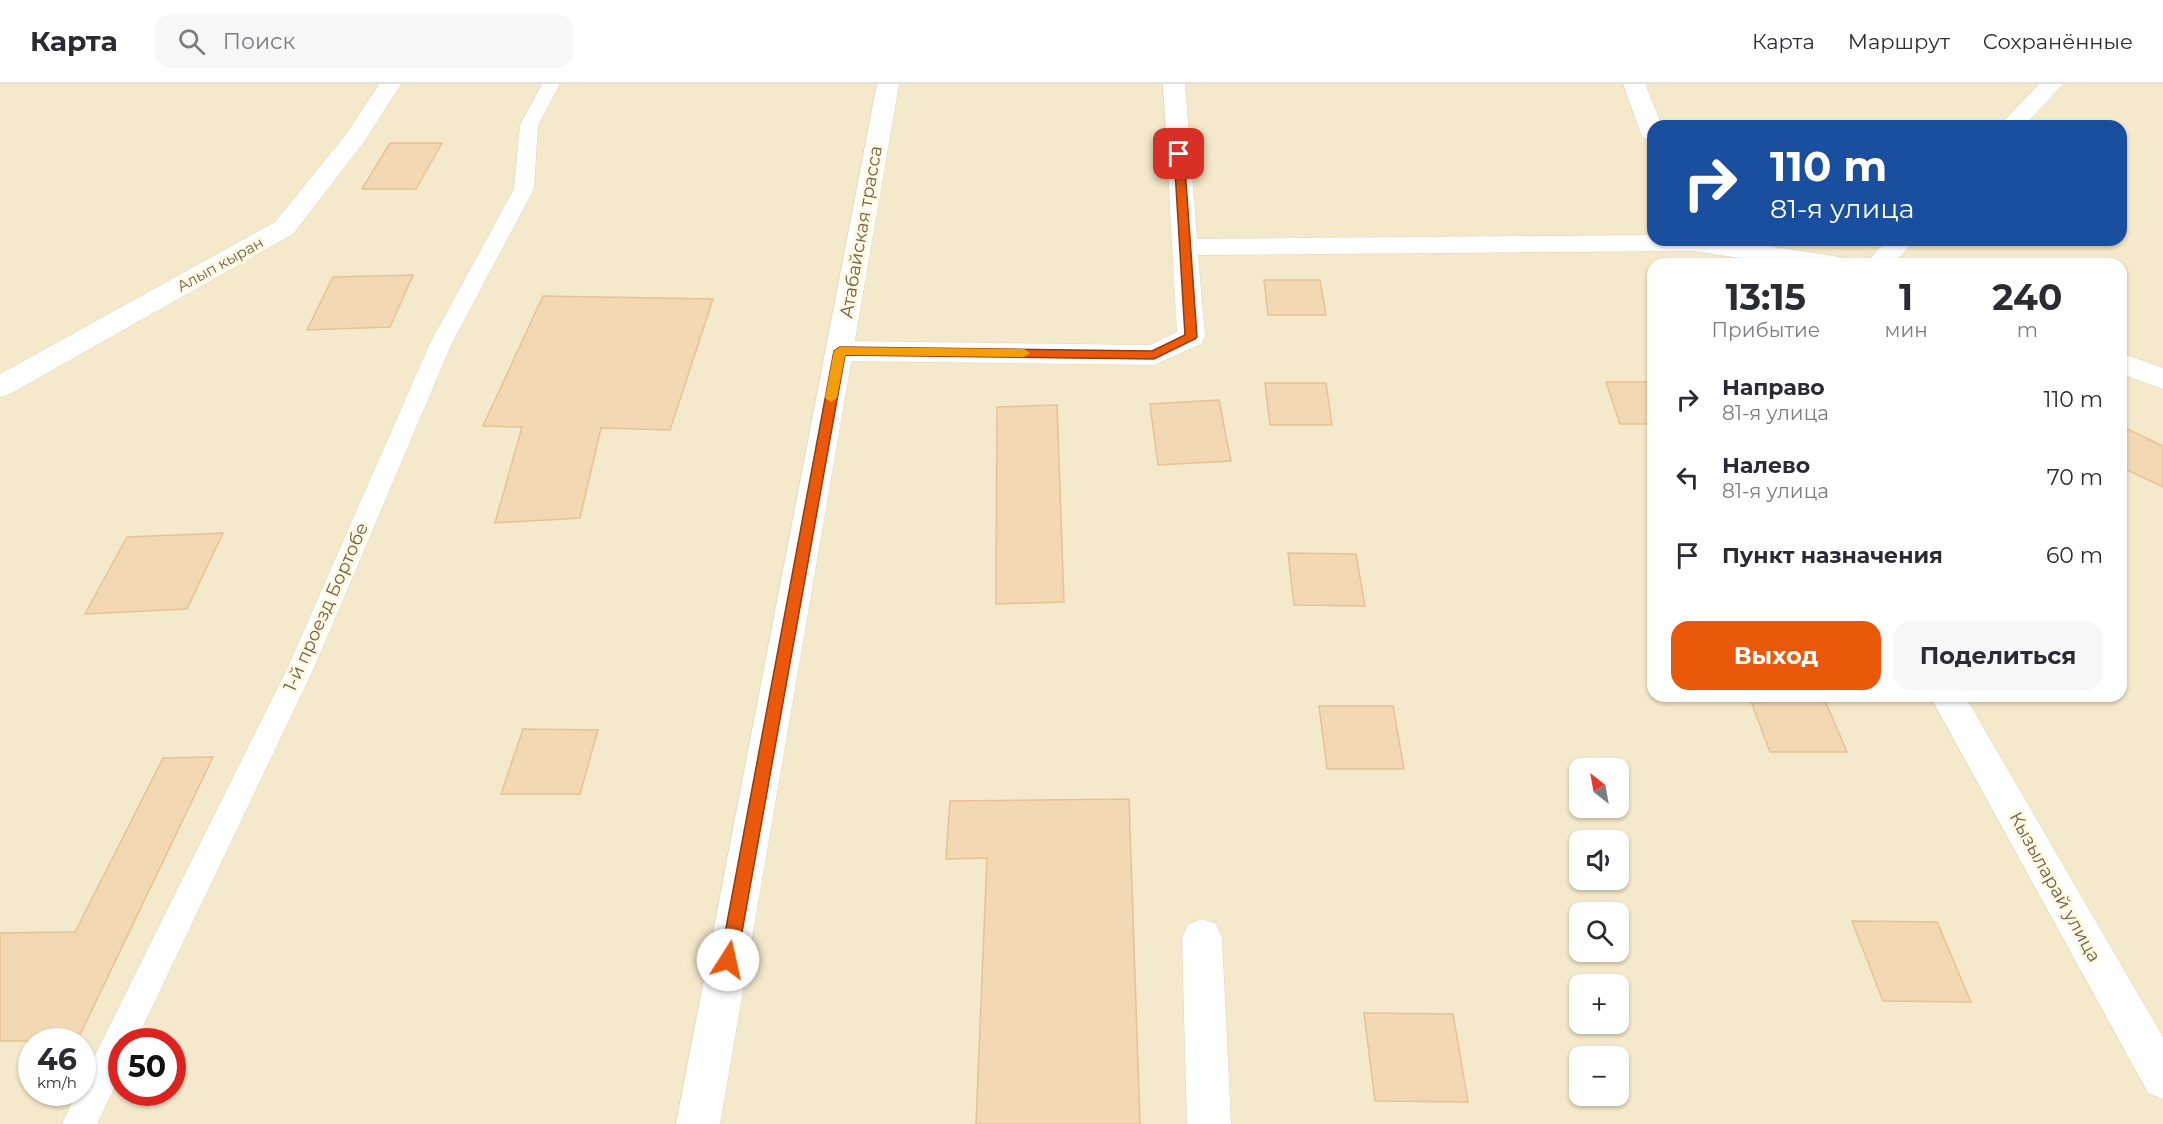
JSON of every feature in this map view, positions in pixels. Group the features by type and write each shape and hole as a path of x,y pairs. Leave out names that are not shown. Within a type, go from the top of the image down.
{"street":[{"name":"Алып кыран","path":"0,387 284,228 356,137 390,84"},
{"name":"Атабайская трасса","path":"698,1124 888,84"},
{"path":"840,351 1154,355 1191,337 1174,84"},
{"path":"1634,84 1648,120"},
{"path":"2017,120 2052,84"},
{"path":"1884,258 1896,246"},
{"path":"1185,248 1697,249 1779,258"},
{"path":"2127,365 2163,379"},
{"name":"Кызыларай улица","path":"1950,702 2163,1078"},
{"path":"1202,938 1209,1124"}],"lane":[{"name":"1-й проезд Бортобе","path":"79,1124 301,668 441,343 524,189 529,125 551,84"}],"shaded area":[{"path":"0,84 2163,84 2163,1124 0,1124"}],"building":[{"path":"390,143 442,143 416,189 362,189"},
{"path":"413,275 390,327 307,330 333,277"},
{"path":"1264,280 1320,280 1326,315 1268,315"},
{"path":"543,296 713,299 670,430 601,428 580,518 495,523 522,427 483,426"},
{"path":"1606,382 1647,382 1647,424 1620,424"},
{"path":"1265,383 1326,383 1332,425 1270,425"},
{"path":"1219,400 1231,461 1158,465 1150,404"},
{"path":"1057,405 1064,602 996,604 997,407"},
{"path":"2127,429 2163,446 2163,487 2127,470"},
{"path":"223,533 187,609 85,614 127,537"},
{"path":"1288,553 1356,554 1365,606 1294,605"},
{"path":"1751,702 1826,702 1847,752 1770,752"},
{"path":"1319,706 1393,706 1404,769 1327,769"},
{"path":"523,729 598,730 580,794 501,794"},
{"path":"213,757 83,1028 18,1028 18,1041 0,1041 0,933 75,932 163,758"},
{"path":"1129,799 1140,1124 976,1124 987,858 946,859 950,801"},
{"path":"1852,921 1937,922 1971,1002 1883,1001"},
{"path":"1364,1013 1453,1014 1468,1102 1375,1101"}],"slow traffic":[{"path":"831,398 840,351 1024,353"}],"route":[{"path":"728,960 840,351 1154,355 1191,337 1179,154"}]}
